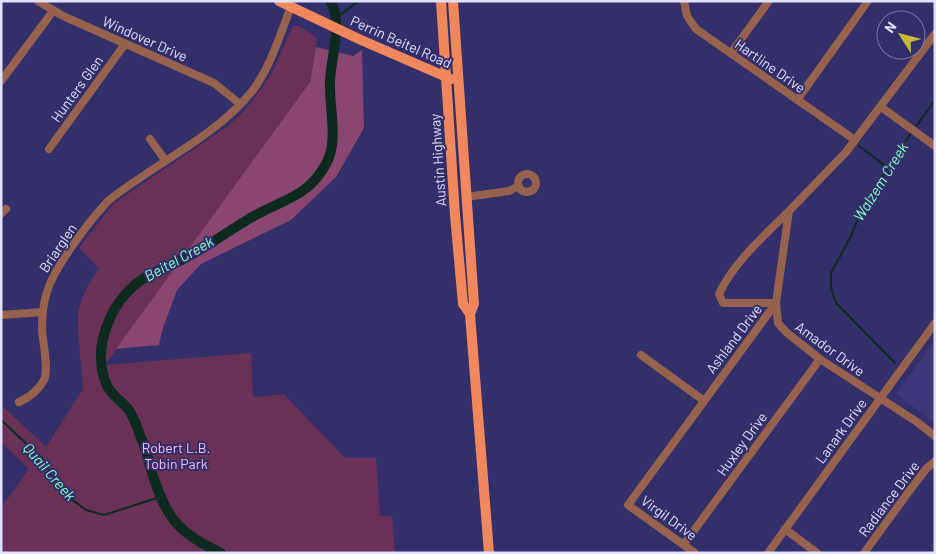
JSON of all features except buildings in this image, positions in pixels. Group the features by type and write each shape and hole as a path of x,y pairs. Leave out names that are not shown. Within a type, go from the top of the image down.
{"main road":[{"name":"Perrin Beitel Road","path":"279,1 361,40 458,82"},
{"name":"Austin Highway","path":"441,1 463,304 470,314"},
{"name":"Austin Highway","path":"453,1 474,304 470,314 489,553"},
{"path":"423,67 437,64 444,42"}],"street":[{"name":"Windover Drive","path":"38,1 53,11 214,83 240,104"},
{"name":"Hartline Drive","path":"684,1 687,16 696,29 855,140"},
{"path":"731,54 769,1"},
{"path":"797,100 868,1"},
{"name":"Briarglen","path":"19,402 34,394 44,379 46,371 42,330 43,312 45,297 53,277 99,211 119,192 221,122 240,104 262,76 291,7"},
{"path":"1,80 53,11"},
{"path":"776,303 723,303 719,294 736,268 755,245 846,152 935,34"},
{"name":"Hunters Glen","path":"49,149 125,44"},
{"path":"881,107 935,146"},
{"path":"150,139 165,160"},
{"path":"466,197 509,191 519,186"},
{"name":"Ashland Drive","path":"628,504 776,303 789,211"},
{"name":"Amador Drive","path":"776,303 778,323 786,332 820,359 917,422 935,436"},
{"path":"1,316 43,312"},
{"name":"Lanark Drive","path":"768,553 935,324"},
{"path":"641,356 703,400"},
{"name":"Huxley Drive","path":"684,544 820,359"},
{"name":"Radiance Drive","path":"864,553 910,490 935,461"},
{"name":"Virgil Drive","path":"628,504 695,553"},
{"path":"785,529 818,553"}],"shaded area":[{"path":"316,47 353,56 362,50 364,128 336,177 291,220 201,264 177,290 162,331 159,345 116,349 310,82"},
{"path":"935,340 935,423 896,394"}],"green space":[{"name":"Robert L.B. Tobin Park","path":"293,26 299,26 317,38 310,82 105,365 251,353 253,397 284,394 345,458 376,458 380,516 392,516 395,553 1,553 1,508 29,469 1,442 1,405 46,447 83,389 78,312 84,293 99,268 79,248 114,203 228,126 246,109 271,75"}],"waterway":[{"name":"Beitel Creek","path":"221,553 193,538 183,530 168,511 156,486 133,416 106,384 101,364 101,349 109,321 124,296 135,285 151,274 196,252 254,216 294,196 311,184 319,175 330,155 333,135 330,83 336,19 330,1"},
{"path":"337,17 359,1"},
{"name":"Walzem Creek","path":"914,129 935,100"},
{"name":"Walzem Creek","path":"895,363 836,303 831,288 831,273 851,236 864,204 911,133"},
{"path":"859,146 887,167"},
{"name":"Quail Creek","path":"1,420 43,459 53,479 70,498 86,510 104,515 160,497"}]}
